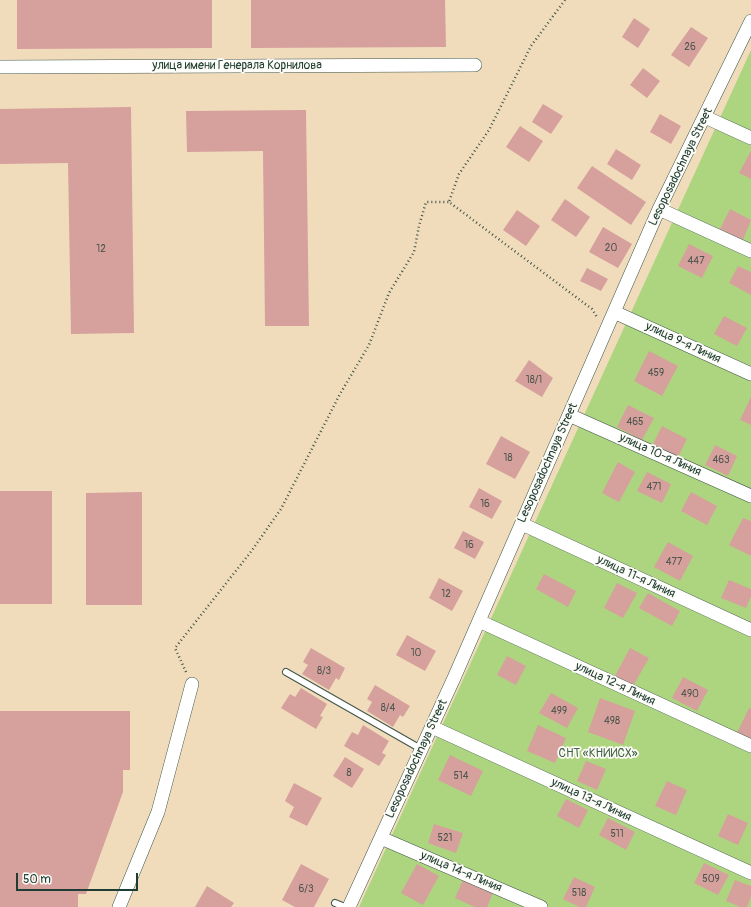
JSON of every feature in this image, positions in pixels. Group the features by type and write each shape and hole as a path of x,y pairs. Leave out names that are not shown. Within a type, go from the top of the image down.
{"street":[{"name":"Lesoposadochnaya Street","path":"349,907 432,727 659,209 751,21"},
{"name":"улица имени Генерала Корнилова","path":"0,67 475,65"},
{"path":"705,117 751,138"},
{"path":"659,209 751,251"},
{"name":"улица 9-я Линия","path":"614,312 751,374"},
{"name":"улица 10-я Линия","path":"569,415 751,496"},
{"name":"улица 11-я Линия","path":"522,524 751,630"},
{"name":"улица 12-я Линия","path":"479,621 751,746"},
{"path":"119,907 158,812 192,684"},
{"name":"улица 13-я Линия","path":"432,727 751,873"},
{"name":"улица 14-я Линия","path":"381,838 541,907"}],"lane":[{"path":"286,672 421,749"},
{"path":"335,903 345,907"}],"path":[{"path":"449,202 459,174 488,130 531,46 565,0"},
{"path":"192,684 175,648 250,554 281,509 340,394 369,345 389,293 414,252 419,226 426,202 449,202 592,309 600,323"}],"green space":[{"name":"СНТ «КНИИСХ»","path":"751,50 751,907 359,907"}],"building":[{"path":"17,0 212,0 212,48 17,49"},
{"path":"251,0 445,0 446,47 251,48"},
{"path":"634,18 650,29 638,48 622,37"},
{"path":"691,27 708,38 689,67 671,55"},
{"path":"643,68 660,81 647,98 630,85"},
{"path":"543,104 563,116 551,134 532,122"},
{"path":"131,107 134,333 71,334 68,163 0,164 0,109"},
{"path":"306,110 309,326 265,326 263,151 187,152 186,111"},
{"path":"660,114 681,126 671,144 650,132"},
{"path":"520,126 543,141 529,162 506,147"},
{"path":"616,149 641,165 632,180 607,164"},
{"path":"751,151 751,179 739,173"},
{"path":"592,166 646,202 631,225 577,188"},
{"path":"565,199 590,217 576,237 551,220"},
{"path":"730,209 751,220 743,240 720,229"},
{"path":"517,210 540,226 526,246 503,230"},
{"path":"603,227 632,244 618,268 589,252"},
{"path":"689,244 713,256 702,278 678,266"},
{"path":"738,266 751,272 751,295 729,283"},
{"path":"587,268 608,279 601,291 580,281"},
{"path":"724,316 747,328 737,346 714,334"},
{"path":"649,351 678,366 662,396 634,381"},
{"path":"529,360 553,378 542,397 515,381"},
{"path":"751,397 751,425 740,420"},
{"path":"628,405 654,418 642,440 617,427"},
{"path":"662,426 687,439 678,457 653,444"},
{"path":"501,436 530,452 515,479 486,464"},
{"path":"715,445 737,456 728,476 705,465"},
{"path":"618,462 635,472 619,502 602,493"},
{"path":"647,472 671,484 662,503 637,491"},
{"path":"479,488 502,501 492,519 469,507"},
{"path":"0,491 52,491 52,604 0,604"},
{"path":"142,492 142,605 86,605 86,493"},
{"path":"691,492 717,506 707,525 681,511"},
{"path":"743,518 751,521 751,556 729,545"},
{"path":"463,531 484,542 475,559 454,548"},
{"path":"668,542 693,556 680,581 654,567"},
{"path":"544,574 576,591 568,607 536,589"},
{"path":"439,578 463,591 452,611 429,598"},
{"path":"729,580 751,589 751,596 746,608 721,598"},
{"path":"617,583 637,593 623,618 604,608"},
{"path":"648,593 680,611 672,626 639,608"},
{"path":"407,635 436,651 425,671 396,655"},
{"path":"311,648 345,668 339,680 336,678 329,690 302,674 308,665 303,662"},
{"path":"630,648 649,658 633,686 615,676"},
{"path":"507,656 526,666 516,685 497,675"},
{"path":"683,677 708,690 697,711 672,698"},
{"path":"375,685 410,706 403,717 400,715 393,727 367,711 372,702 367,699"},
{"path":"301,688 327,704 320,716 323,717 316,729 281,708 290,694 295,697"},
{"path":"551,693 578,708 567,728 539,713"},
{"path":"600,698 635,711 623,745 588,732"},
{"path":"749,708 751,709 751,739 737,733"},
{"path":"0,711 130,711 130,770 123,770 123,792 86,894 78,894 78,907 0,907"},
{"path":"363,725 389,741 382,753 386,755 379,766 344,746 352,732 358,735"},
{"path":"538,725 566,738 555,763 527,751"},
{"path":"450,755 483,771 471,796 438,780"},
{"path":"345,757 364,769 352,788 333,776"},
{"path":"586,761 606,769 597,790 577,781"},
{"path":"667,781 687,790 676,815 655,806"},
{"path":"294,783 322,798 307,826 289,817 294,807 285,801"},
{"path":"566,799 588,810 579,828 557,816"},
{"path":"728,814 748,823 738,845 718,836"},
{"path":"608,818 635,832 626,850 599,835"},
{"path":"434,824 463,833 456,853 428,843"},
{"path":"704,863 729,875 718,895 694,883"},
{"path":"301,864 329,879 314,907 295,907 282,900"},
{"path":"417,864 439,876 423,905 401,893"},
{"path":"574,877 595,887 586,907 579,907 563,899"},
{"path":"463,880 493,893 487,907 475,907 455,898"},
{"path":"735,880 751,886 751,896 747,907 740,907 726,901"},
{"path":"207,886 234,903 231,907 195,907"}]}
